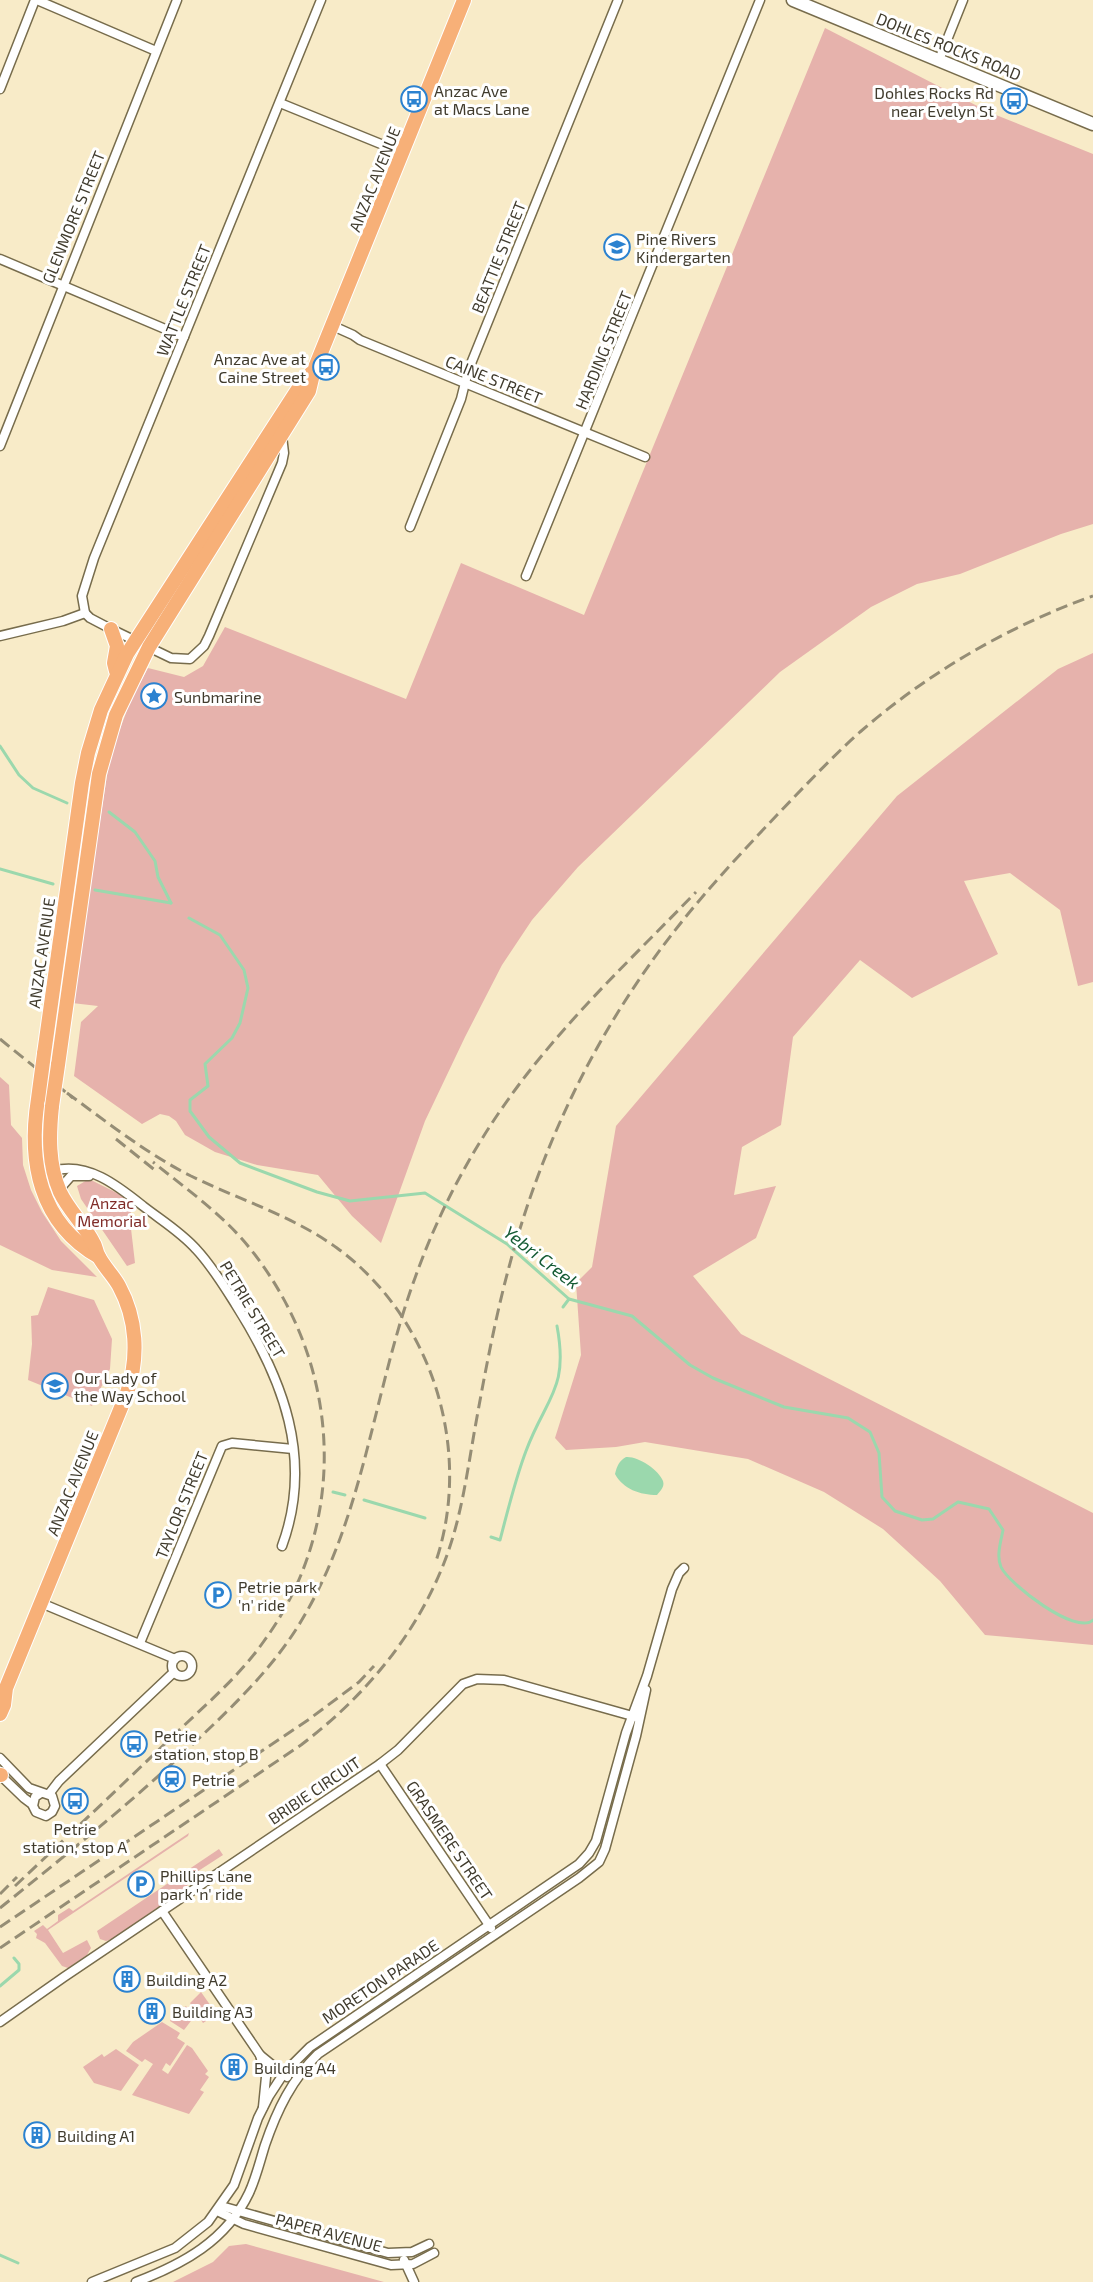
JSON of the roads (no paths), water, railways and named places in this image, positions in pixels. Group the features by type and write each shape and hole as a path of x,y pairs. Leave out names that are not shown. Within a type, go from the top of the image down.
{"highway":[{"name":"ANZAC AVENUE","path":"0,1714 3,1691 132,1377 135,1353 132,1319 120,1288 99,1257 94,1242 72,1213 60,1192 53,1171 50,1144 52,1106 99,774 116,715 149,647 309,391 314,370 464,0"},
{"name":"ANZAC AVENUE","path":"99,1257 84,1249 53,1212 42,1190 35,1162 33,1140 82,783 95,728 117,673 135,640 300,386 314,370"},
{"path":"111,629 117,646 114,663 117,673"}],"main road":[{"name":"DOHLES ROCKS ROAD","path":"793,0 1093,124"}],"street":[{"path":"0,89 36,0 156,51"},
{"name":"GLENMORE STREET","path":"0,446 177,0"},
{"name":"WATTLE STREET","path":"85,613 82,596 94,558 321,0"},
{"name":"BEATTIE STREET","path":"410,527 461,399 468,371 618,0"},
{"name":"HARDING STREET","path":"526,576 760,0"},
{"path":"939,60 963,0"},
{"path":"280,103 403,153"},
{"path":"0,259 184,336"},
{"name":"CAINE STREET","path":"333,326 360,340 645,457"},
{"path":"0,636 63,621 85,613 111,629 171,658 190,659 197,654 209,636 253,522 282,463 284,453 282,436"},
{"name":"PETRIE STREET","path":"53,1171 71,1168 85,1170 114,1184 180,1234 209,1264 248,1325 273,1372 288,1410 294,1483 282,1546"},
{"path":"42,1190 53,1171"},
{"path":"60,1192 71,1176 95,1175"},
{"name":"TAYLOR STREET","path":"140,1643 222,1446 232,1443 293,1449"},
{"name":"MORETON PARADE","path":"136,2282 177,2265 198,2253 218,2236 232,2219 251,2188 270,2131 291,2086 309,2063 329,2046 579,1878 599,1862 605,1848 636,1717 672,1589 684,1568"},
{"path":"41,1603 175,1659"},
{"path":"181,1656 187,1657 192,1668 182,1676 174,1672 172,1666 175,1659 181,1656"},
{"path":"32,1804 35,1797 45,1793 59,1781 174,1672"},
{"name":"BRIBIE CIRCUIT","path":"0,2022 380,1764 398,1750 463,1684 477,1679 504,1680 636,1717"},
{"name":"MORETON PARADE","path":"92,2282 175,2248 196,2233 219,2208 240,2173 263,2108 284,2073 321,2039 579,1864 596,1841 636,1717"},
{"path":"0,1758 24,1783 45,1793 55,1802 54,1809 49,1814 39,1814 34,1810 32,1804 0,1775"},
{"name":"GRASMERE STREET","path":"380,1764 495,1933"},
{"path":"162,1911 260,2055 284,2073 291,2086"},
{"path":"260,2055 266,2077 263,2108"},
{"name":"PAPER AVENUE","path":"219,2208 238,2211 381,2251 402,2254 429,2244"},
{"name":"PAPER AVENUE","path":"219,2208 232,2219 384,2263 405,2265"},
{"path":"405,2265 420,2261 434,2253"},
{"path":"402,2254 414,2282"}],"waterway":[{"name":"Yebri Creek","path":"0,746 19,775 33,788 67,803"},
{"name":"Yebri Creek","path":"109,812 135,832 155,861 158,877 171,903"},
{"path":"0,869 53,884"},
{"path":"95,890 171,903"},
{"name":"Yebri Creek","path":"189,918 220,935 244,970 248,988 240,1023 232,1038 205,1064 208,1086 190,1100 190,1111 209,1137 240,1163 317,1192 350,1201 425,1193 507,1244 569,1299 632,1316 690,1365 713,1378 784,1407 848,1418 870,1432 879,1453 882,1497 895,1511 922,1520 933,1519 958,1502 989,1509 1003,1530 999,1548 1001,1567 1016,1585 1059,1615 1084,1623 1093,1620"},
{"path":"563,1307 569,1299"},
{"path":"491,1537 500,1540 522,1462 554,1392 560,1365 557,1326"},
{"path":"333,1492 345,1495"},
{"path":"364,1500 425,1518"},
{"path":"0,1986 19,1970 19,1964 14,1958"},
{"path":"0,2255 18,2263"}],"railway":[{"path":"0,1948 301,1745 346,1707 385,1664 418,1616 450,1547 463,1496 497,1315 527,1205 543,1162 581,1078 627,998 652,960 715,882 752,841 807,783 886,710 970,653 1030,622 1093,596"},
{"path":"0,1908 170,1766 260,1676 295,1631 318,1590 337,1547 352,1503 400,1322 415,1278 440,1218 469,1160 504,1105 544,1053 599,991 696,892"},
{"path":"0,1039 73,1098"},
{"path":"67,1093 159,1158 210,1185 284,1217 337,1248 370,1277 398,1311 420,1349 437,1390 446,1433 450,1477 446,1521 435,1564"},
{"path":"116,1139 156,1171"},
{"path":"15,1886 244,1667 264,1641 292,1594 312,1544 322,1493 324,1441 317,1389 302,1339 279,1291 237,1234 202,1201 153,1162"},
{"path":"0,1927 308,1720 359,1682 374,1666"},
{"path":"0,1894 17,1877"}],"place":[{"name":"Anzac Ave at Macs Lane","path":"414,99"},
{"name":"Dohles Rocks Rd near Evelyn St","path":"1014,101"},
{"name":"Pine Rivers Kindergarten","path":"617,247"},
{"name":"Anzac Ave at Caine Street","path":"326,367"},
{"name":"Sunbmarine","path":"154,696"},
{"name":"Our Lady of the Way School","path":"55,1386"},
{"name":"Petrie park 'n' ride","path":"218,1595"},
{"name":"Petrie station, stop B","path":"134,1744"},
{"name":"Petrie","path":"172,1779"},
{"name":"Petrie station, stop A","path":"75,1801"},
{"name":"Phillips Lane park 'n' ride","path":"141,1884"},
{"name":"Building A2","path":"127,1979"},
{"name":"Building A3","path":"152,2011"},
{"name":"Building A4","path":"234,2067"},
{"name":"Building A1","path":"37,2135"}],"park label":[{"name":"Anzac Memorial","path":"112,1211"}]}
